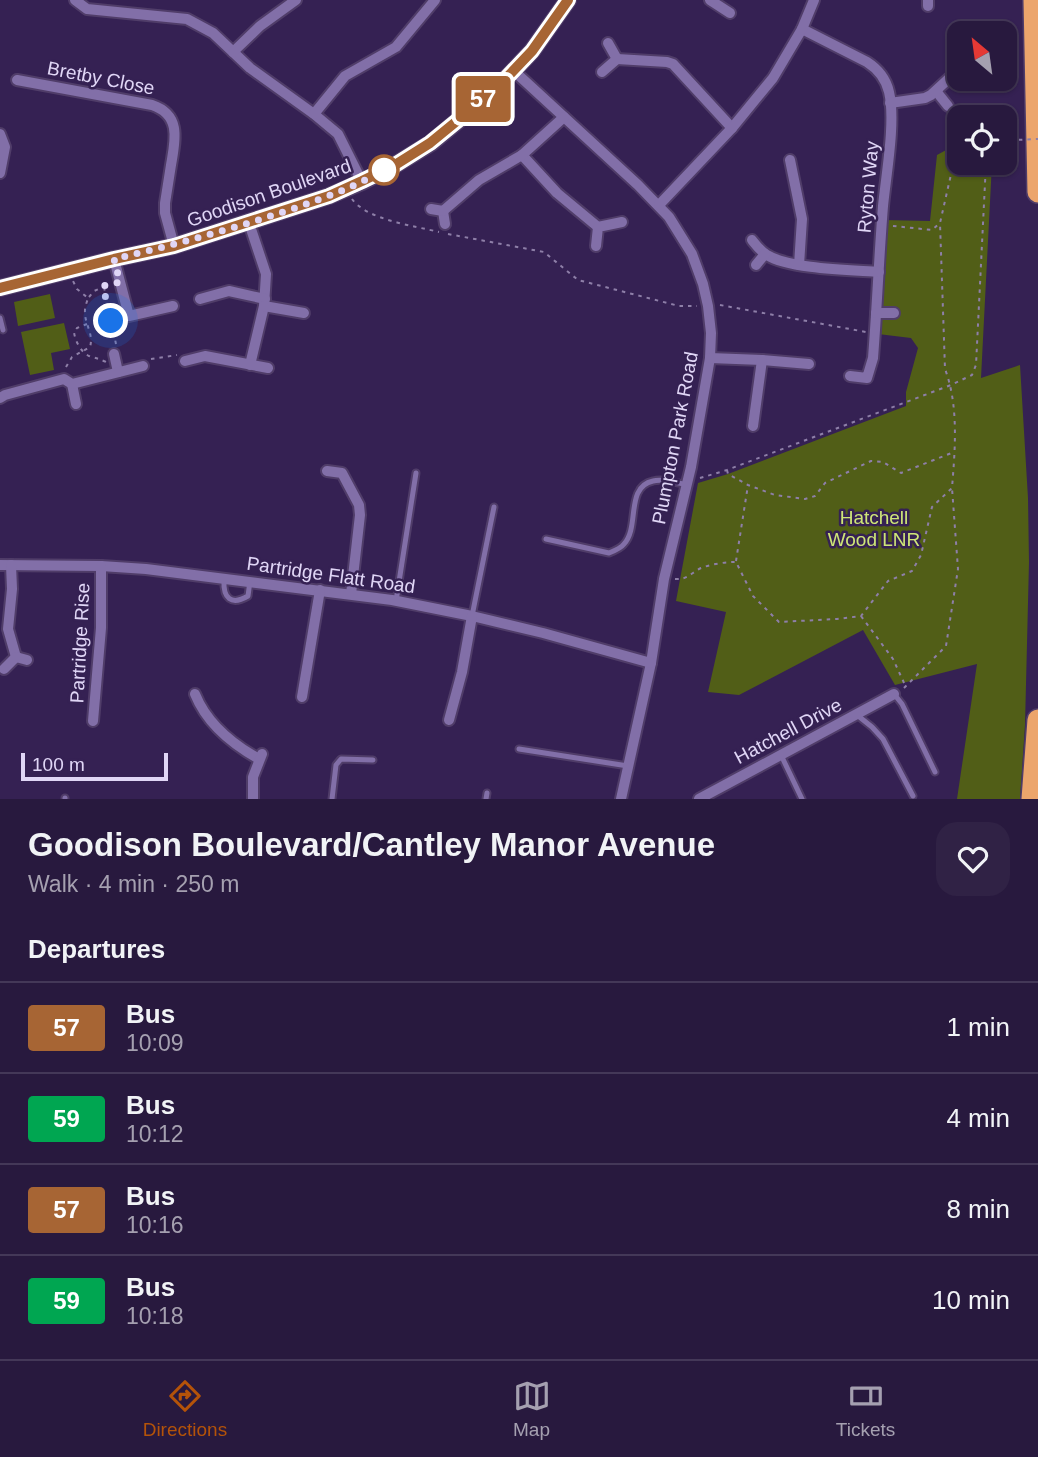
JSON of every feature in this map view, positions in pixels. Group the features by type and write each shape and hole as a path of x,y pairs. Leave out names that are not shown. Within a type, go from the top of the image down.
{"highway":[{"path":"1034,0 1038,191"},
{"path":"1032,799 1038,720"}],"street":[{"path":"75,0 87,9 187,19 213,33 250,68 338,134 362,181"},
{"path":"233,52 265,22 296,0"},
{"path":"314,114 345,76 396,47 435,0"},
{"name":"Goodison Boulevard","path":"0,288 174,246 249,223 329,196 395,165 430,143 496,89 532,51 568,0"},
{"path":"710,0 730,13"},
{"path":"659,205 732,128 774,78 802,29 814,0"},
{"name":"Ryton Way","path":"802,29 876,68 889,91 890,127 873,358 867,378 850,376"},
{"path":"608,43 617,59"},
{"path":"603,72 617,59 673,64 732,128"},
{"name":"Plumpton Park Road","path":"514,71 659,205 680,232 692,254 708,306 710,358 688,482 664,579 651,663 621,799"},
{"name":"Bretby Close","path":"17,80 152,105 165,111 171,118 176,134 165,203 174,246"},
{"path":"890,103 925,98 947,81"},
{"path":"936,91 947,105"},
{"path":"443,211 479,180 522,155 564,117"},
{"path":"0,134 5,147 0,173"},
{"path":"522,155 558,193 598,227"},
{"path":"790,160 802,219 799,265"},
{"path":"431,209 443,211"},
{"path":"443,211 445,224"},
{"path":"598,227 622,222"},
{"path":"249,223 266,274 265,303 250,365"},
{"path":"596,246 598,227"},
{"path":"752,240 770,257 799,265 880,272"},
{"path":"756,265 765,254"},
{"path":"114,259 129,316"},
{"path":"200,299 229,291 303,313"},
{"path":"114,320 173,306"},
{"path":"876,313 894,313"},
{"path":"185,361 205,356 268,368"},
{"path":"710,358 809,364"},
{"path":"753,426 762,360"},
{"path":"0,398 5,394 55,380 68,381 116,364 143,366"},
{"path":"68,381 76,404"},
{"path":"327,471 342,473 359,505 351,594"},
{"path":"2,671 22,659 8,629 12,589 6,565"},
{"name":"Partridge Flatt Road","path":"6,565 146,569 351,594 543,632 651,663"},
{"name":"Partridge Rise","path":"93,721 101,628 101,566"},
{"path":"302,697 320,590"},
{"path":"449,720 463,672 472,616"},
{"path":"195,694 204,714 225,736 241,749 261,757 253,777 253,799"},
{"name":"Hatchell Drive","path":"699,799 894,694"}],"lane":[{"path":"0,318 3,330"},
{"path":"396,601 416,473"},
{"path":"546,539 610,553 624,545 631,530 637,492 653,481 688,482"},
{"path":"472,616 494,507"},
{"path":"224,578 226,597 238,601 248,596 250,581"},
{"path":"894,694 902,704 935,772"},
{"path":"856,715 883,739 913,796"},
{"path":"519,749 628,766"},
{"path":"780,755 802,799"},
{"path":"332,799 338,761 373,760"}],"path":[{"path":"1017,140 1038,139"},
{"path":"894,694 946,646 958,569 952,488 955,452 951,385 945,369 940,223 951,175"},
{"path":"688,482 727,470 972,375 976,365 985,175"},
{"path":"345,189 357,206 377,216 440,232 544,252 578,280 679,306 719,305 875,334"},
{"path":"882,225 932,230 940,223"},
{"path":"71,270 77,289 88,298"},
{"path":"68,381 67,363 90,347 92,340 84,311 88,298 103,286 120,282"},
{"path":"88,324 74,332 74,338 82,351 89,356 116,364 114,320 103,286"},
{"path":"143,366 142,361 181,354 185,361"},
{"path":"727,470 728,474 748,485 775,495 805,499 815,496 825,483 871,461 883,462 901,473 955,452"},
{"path":"748,485 736,562 753,596 779,622 861,616 888,581 912,571 921,555 932,507 952,488"},
{"path":"664,579 685,579 701,568 736,562"},
{"path":"861,616 893,659 905,686"}],"green space":[{"name":"Hatchell Wood LNR","path":"947,150 947,175 991,175 981,378 1020,365 1029,562 1025,725 1020,799 957,799 977,664 895,685 863,630 739,695 708,692 726,612 676,601 698,483 906,406 906,392 918,348 911,338 878,334 882,220 930,221 937,155"},
{"path":"50,294 55,318 18,326 14,302"},
{"path":"64,323 70,349 51,353 54,370 30,375 21,332"}],"bus line":[{"name":"57","path":"0,288 174,246 249,223 329,196 395,165 430,143 496,89 532,51 568,0"}],"route":[{"path":"111,321 103,286 120,282 114,259 174,246 267,217 329,196 384,170"}]}
